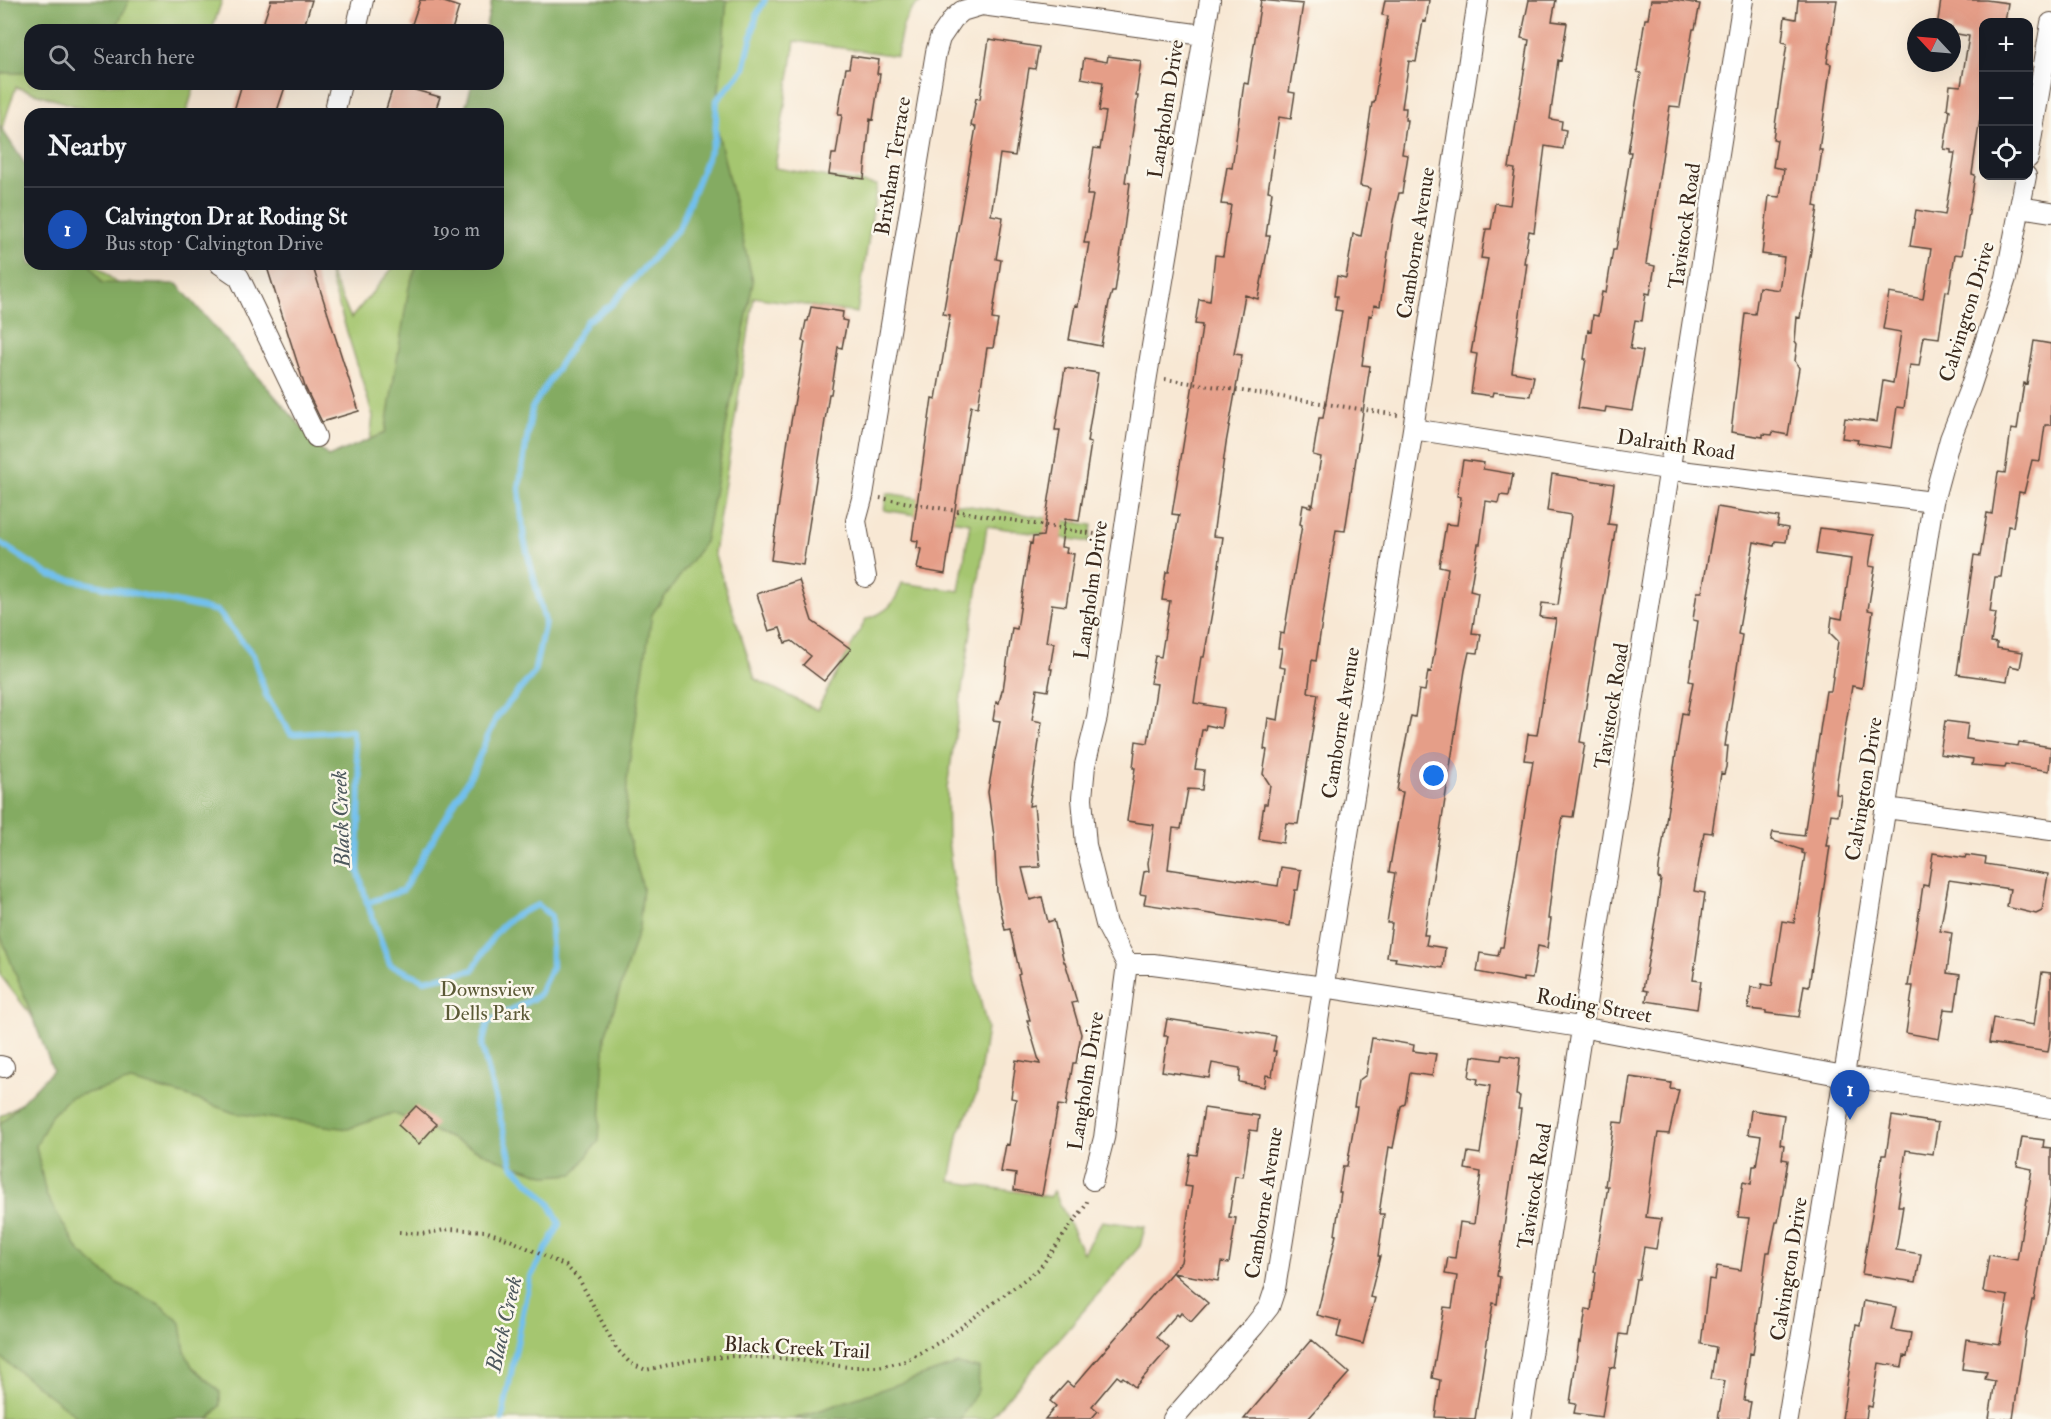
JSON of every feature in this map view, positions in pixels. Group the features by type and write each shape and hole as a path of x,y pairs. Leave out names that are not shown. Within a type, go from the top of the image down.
{"street":[{"path":"357,24 363,0"},
{"name":"Langholm Drive","path":"1093,1180 1104,1138 1116,1061 1127,964 1106,924 1086,845 1082,798 1085,765 1097,717 1147,376 1210,0"},
{"name":"Camborne Avenue","path":"1173,1419 1269,1307 1275,1289 1478,0"},
{"name":"Tavistock Road","path":"1521,1419 1586,1028 1743,0"},
{"name":"Brixham Terrace","path":"866,577 856,521 863,495 936,52 944,30 962,11 982,6 1203,35"},
{"path":"2033,129 2051,23"},
{"path":"335,108 340,90"},
{"name":"Calvington Drive","path":"1788,1419 1933,502 1950,439 1970,388 2006,278 2024,180"},
{"path":"2020,207 2051,212"},
{"path":"229,270 239,277 316,437"},
{"name":"Dalraith Road","path":"1413,423 1673,470 1933,502"},
{"path":"1886,808 2051,830"},
{"name":"Roding Street","path":"1127,964 1153,964 1324,987 1586,1028 1844,1076 2051,1108"}],"path":[{"path":"1147,376 1413,423"},
{"path":"863,495 1122,539"},
{"name":"Black Creek Trail","path":"399,1232 422,1234 450,1229 485,1231 566,1266 579,1279 616,1348 631,1364 646,1370 691,1360 733,1356 790,1359 848,1367 878,1367 903,1362 945,1339 1039,1269 1086,1205"}],"green space":[{"path":"0,0 222,0 214,24 24,24 24,90 16,87 0,135"},
{"path":"0,0 129,0 118,24 24,24 24,73 0,75"},
{"path":"492,0 727,0 716,124 753,282 705,542 652,614 627,778 626,827 643,888 639,928 605,1037 599,1140 574,1174 547,1176 504,1162 393,1113 348,1129 234,1113 187,1096 131,1081 69,1098 51,1116 36,1146 46,1195 79,1251 117,1283 159,1304 181,1323 185,1352 192,1366 220,1392 220,1406 209,1419 80,1419 0,1357 0,1124 53,1070 0,934 0,126 24,163 24,270 94,270 102,283 177,284 328,457 385,433 409,287 415,270 504,270 504,108 466,108 470,90 504,90 504,24 486,24"},
{"name":"Downsview Dells Park","path":"495,0 924,0 911,10 907,17 901,32 897,56 795,41 775,168 877,185 857,313 754,297 714,553 755,679 817,710 866,619 890,606 902,583 959,591 970,523 884,510 887,493 1092,525 1089,542 987,526 947,788 948,841 955,894 987,1028 977,1093 959,1132 950,1181 1050,1197 1054,1191 1083,1253 1102,1221 1145,1227 1140,1246 989,1419 0,1419 0,1116 75,1072 0,975 0,179 24,247 24,270 102,270 321,465 369,449 373,416 328,270 351,318 391,270 504,270 504,108 465,108 471,90 504,90 504,24 497,24"},
{"path":"25,90 193,90 188,108 81,108"},
{"path":"957,1364 979,1368 978,1390 960,1419 794,1419"}],"building":[{"path":"271,0 312,0 305,24 263,24"},
{"path":"420,0 438,0 459,7 454,24 412,24"},
{"path":"1261,0 1303,4 1289,92 1295,93 1291,119 1279,117 1268,191 1272,192 1266,236 1270,236 1258,299 1245,295 1234,354 1242,355 1226,443 1213,536 1223,537 1213,607 1204,657 1201,657 1194,703 1224,708 1221,728 1206,725 1205,730 1202,730 1195,769 1204,770 1202,790 1188,789 1181,829 1173,828 1168,869 1278,886 1281,867 1301,870 1298,890 1295,890 1290,926 1144,904 1146,895 1140,894 1144,872 1149,871 1148,863 1154,825 1127,821 1135,768 1133,768 1136,741 1148,743 1157,684 1150,683 1155,656 1161,657 1170,601 1162,600 1179,515 1172,514 1201,334 1202,325 1195,324 1199,299 1210,301 1215,255 1223,256 1231,205 1221,204 1227,167 1232,168 1244,83 1248,84"},
{"path":"1385,0 1429,0 1416,62 1409,61 1402,108 1406,108 1405,120 1407,120 1402,154 1408,155 1402,193 1399,193 1393,220 1380,306 1374,305 1372,316 1369,315 1362,365 1370,366 1345,531 1336,530 1316,661 1312,660 1308,692 1318,694 1298,824 1286,823 1283,843 1259,839 1264,804 1267,804 1270,785 1263,774 1267,750 1264,749 1268,718 1278,720 1285,668 1279,667 1282,648 1278,648 1280,633 1284,634 1302,525 1300,524 1303,505 1311,507 1311,504 1313,505 1321,457 1313,455 1319,418 1323,418 1342,311 1335,310 1337,296 1334,296 1337,276 1346,278 1353,234 1361,236 1370,188 1360,186 1388,16 1382,15"},
{"path":"1529,0 1556,0 1552,21 1567,23 1561,61 1558,60 1550,119 1562,121 1561,129 1566,130 1563,149 1545,146 1534,232 1529,231 1524,263 1527,263 1512,372 1534,376 1530,396 1493,392 1492,396 1471,393 1477,354 1471,353 1488,259 1481,258 1486,229 1491,229 1495,203 1510,205 1515,169 1509,168 1529,40 1521,38"},
{"path":"1651,0 1676,0 1700,4 1695,29 1693,29 1680,107 1670,106 1646,264 1655,266 1650,294 1646,293 1642,321 1635,320 1630,349 1643,351 1632,411 1606,407 1605,412 1578,408 1588,330 1591,331 1593,315 1598,316 1602,292 1606,293 1613,250 1616,250 1631,152 1628,152 1641,73 1637,72 1645,19 1648,19"},
{"path":"1798,0 1837,0 1827,63 1831,64 1819,150 1822,150 1814,206 1818,207 1800,318 1797,317 1795,361 1799,368 1788,435 1773,432 1772,435 1763,434 1763,437 1731,432 1745,313 1755,314 1759,287 1779,290 1784,257 1762,254 1769,196 1780,197 1784,169 1773,167 1777,140 1773,139 1787,43 1782,42 1785,17 1796,19"},
{"path":"1941,0 1986,0 2008,3 2006,18 1979,18 1979,125 1972,174 1975,175 1962,255 1955,254 1949,292 1946,291 1939,338 1924,336 1919,366 1910,365 1904,408 1897,407 1891,448 1857,443 1858,440 1842,438 1845,418 1877,422 1883,381 1893,383 1901,332 1883,329 1889,293 1923,299 1931,249 1910,246 1916,210 1945,215 1955,153 1944,149 1950,110 1947,109 1950,85 1961,86 1969,36 1961,35 1961,18 1938,18"},
{"path":"989,39 1039,47 1035,69 1029,68 1015,156 1000,154 991,215 1003,217 996,259 1001,260 992,319 998,320 993,348 987,348 978,407 971,406 945,574 917,569 921,549 917,548 918,541 912,540 932,398 936,399 950,315 943,314 976,127 971,126 976,98 980,99"},
{"path":"851,56 879,60 877,74 880,74 873,120 870,119 864,179 829,174 832,154 836,154 842,115 838,115 841,95 846,68 849,68"},
{"path":"1108,56 1141,61 1125,182 1130,183 1124,229 1115,292 1112,292 1109,302 1101,346 1069,340 1075,305 1078,306 1089,243 1084,243 1093,195 1087,195 1090,172 1094,148 1100,149 1106,112 1099,111 1103,82 1081,78 1084,58 1107,62"},
{"path":"240,90 284,90 278,108 235,108"},
{"path":"392,90 415,90 440,97 436,108 386,108"},
{"path":"268,270 314,270 359,411 322,422 305,387"},
{"path":"811,307 843,312 842,320 847,321 842,348 838,347 831,394 829,394 803,565 771,560 788,439 805,342 802,341"},
{"path":"2034,341 2051,344 2051,425 2045,425 2040,461 2032,460 2024,493 2019,492 2013,527 2008,526 2001,577 1995,577 1990,612 1996,613 1991,642 1997,643 1997,648 2023,652 2020,668 2010,666 2007,681 1957,674 1974,555 1980,556 1987,513 1992,514 1998,472 2005,473 2011,429 2017,430 2024,383 2027,384"},
{"path":"1065,368 1098,373 1087,442 1091,443 1079,521 1065,519 1061,547 1067,548 1066,553 1074,554 1066,606 1052,604 1046,642 1054,643 1050,669 1052,669 1048,691 1037,689 1032,720 1042,722 1029,806 1034,805 1040,867 1022,868 1030,900 1042,897 1048,922 1054,920 1077,1002 1072,1003 1081,1034 1076,1063 1073,1063 1066,1106 1058,1105 1042,1195 1014,1190 1016,1174 1001,1172 1006,1144 1009,1145 1016,1099 1011,1098 1016,1060 1040,1064 1027,1020 1030,1020 1018,975 1020,974 1010,929 1005,930 997,892 994,836 988,792 1000,721 993,720 996,702 999,703 1003,690 1012,628 1017,629 1030,543 1032,544 1033,537 1043,536 1060,430 1055,430"},
{"path":"1463,460 1484,463 1483,469 1513,474 1509,496 1500,495 1498,503 1486,501 1470,591 1478,593 1472,633 1481,634 1478,653 1469,652 1465,670 1424,935 1428,935 1426,945 1445,948 1443,968 1395,961 1396,958 1387,957 1392,923 1387,923 1395,873 1389,872 1403,792 1397,791 1401,765 1411,716 1415,717 1419,690 1425,691 1428,671 1431,672 1448,568 1439,566 1446,524 1457,525 1461,497 1457,496"},
{"path":"1552,474 1614,484 1608,524 1616,525 1580,742 1585,743 1573,817 1563,816 1556,852 1547,948 1538,946 1532,979 1523,978 1523,981 1477,972 1480,953 1498,956 1500,947 1503,947 1533,761 1524,760 1528,734 1537,735 1556,619 1540,617 1542,603 1558,605 1571,515 1547,511"},
{"path":"1717,507 1779,517 1777,526 1788,528 1786,542 1775,541 1774,546 1754,542 1738,634 1742,635 1725,746 1728,746 1726,767 1724,774 1721,773 1712,833 1704,832 1694,891 1705,893 1693,980 1701,981 1697,1009 1646,1001 1648,991 1643,990 1657,909 1661,879 1658,878 1659,868 1682,713 1687,714 1693,682 1689,681 1698,621 1693,620 1697,592 1702,592"},
{"path":"1820,528 1874,535 1869,566 1875,567 1868,610 1873,611 1862,688 1852,686 1837,780 1836,794 1841,795 1838,815 1831,814 1826,846 1830,846 1809,986 1804,985 1799,1017 1748,1009 1751,987 1761,989 1762,984 1772,986 1782,921 1794,923 1805,854 1802,850 1771,840 1773,832 1804,836 1826,691 1831,691 1838,641 1830,633 1832,617 1842,619 1851,559 1816,554"},
{"path":"799,580 812,621 851,649 824,681 803,665 811,656 792,641 785,643 780,628 769,631 757,594"},
{"path":"1945,721 1968,724 1966,739 2018,746 2019,742 2051,747 2049,771 2006,764 2005,768 1972,765 1973,759 1940,754"},
{"path":"1933,853 1965,858 1966,855 1986,858 1985,864 2048,874 2042,911 2036,914 2007,907 2010,889 1949,880 1940,931 1952,933 1947,973 1960,975 1955,1010 1944,1009 1939,1039 1906,1033 1913,986 1908,986 1923,885 1928,886"},
{"path":"2042,972 2051,973 2051,1033 2048,1052 1989,1043 1993,1018 2034,1025"},
{"path":"1167,1019 1276,1036 1272,1076 1266,1075 1264,1087 1239,1082 1240,1068 1212,1063 1209,1078 1162,1071 1168,1036 1164,1036"},
{"path":"1372,1038 1414,1045 1413,1051 1436,1054 1432,1076 1410,1073 1405,1104 1401,1106 1393,1148 1389,1147 1379,1214 1384,1214 1378,1256 1380,1256 1370,1297 1375,1298 1363,1344 1337,1337 1341,1321 1317,1315 1336,1235 1341,1192 1339,1192 1343,1166 1347,1166 1357,1107 1354,1107 1358,1081 1366,1075"},
{"path":"1502,1055 1520,1058 1516,1095 1520,1096 1518,1109 1521,1109 1497,1276 1500,1277 1497,1304 1493,1303 1475,1419 1435,1417 1440,1380 1432,1378 1444,1307 1452,1308 1457,1276 1445,1274 1448,1257 1455,1258 1460,1222 1474,1224 1481,1172 1465,1169 1468,1152 1480,1154 1490,1086 1477,1084 1478,1079 1469,1077 1472,1056 1501,1060"},
{"path":"1630,1077 1671,1083 1670,1089 1679,1090 1669,1134 1658,1133 1654,1158 1646,1217 1661,1219 1656,1249 1644,1247 1627,1335 1620,1334 1615,1368 1610,1367 1602,1417 1574,1413 1576,1404 1570,1403 1586,1309 1591,1310 1596,1272 1594,1272 1608,1186 1605,1186 1614,1122 1623,1123"},
{"path":"416,1106 437,1124 419,1144 398,1125"},
{"path":"1204,1108 1259,1116 1257,1131 1250,1130 1243,1177 1235,1176 1229,1217 1236,1218 1229,1263 1221,1262 1218,1281 1173,1273 1208,1303 1191,1322 1181,1313 1179,1316 1177,1314 1157,1337 1169,1348 1135,1387 1123,1377 1121,1379 1117,1376 1092,1406 1098,1411 1091,1419 1045,1419 1056,1406 1050,1401 1067,1382 1073,1387 1181,1262 1192,1187 1185,1186 1190,1154 1197,1155"},
{"path":"1751,1110 1784,1115 1780,1144 1784,1145 1782,1159 1788,1160 1778,1222 1776,1222 1770,1252 1767,1252 1753,1354 1750,1353 1744,1401 1751,1402 1748,1419 1718,1419 1725,1381 1711,1379 1716,1347 1701,1344 1709,1279 1715,1280 1717,1266 1741,1270 1749,1218 1738,1217 1743,1182 1751,1184 1761,1136 1748,1134"},
{"path":"1892,1116 1938,1123 1933,1154 1906,1150 1898,1206 1903,1206 1896,1250 1921,1254 1916,1282 1862,1274 1882,1155 1886,1155"},
{"path":"2022,1137 2044,1140 2043,1147 2051,1148 2051,1197 2034,1300 2032,1300 2026,1330 2013,1419 1989,1419 1995,1381 1985,1379 1987,1372 1962,1369 1966,1339 2000,1344 2008,1296 1983,1292 1989,1255 2017,1260 2032,1169 2017,1166"},
{"path":"1864,1301 1896,1307 1891,1330 1911,1333 1907,1357 1904,1356 1902,1367 1879,1363 1872,1407 1868,1406 1866,1419 1842,1419 1856,1324 1860,1325"},
{"path":"1311,1340 1349,1373 1308,1419 1244,1419"}],"waterway":[{"path":"367,903 403,890 472,773 496,718 534,673 545,622 524,539 519,488 532,408 587,321 611,305 679,228 715,138 717,100 744,69 757,14 765,0"},
{"name":"Black Creek","path":"0,543 49,575 217,611 253,655 266,695 291,734 352,731 360,777 358,870 367,903 390,965 425,980 473,970 498,930 514,917 538,905 551,916 552,967 538,996 488,1022 482,1046 512,1165 549,1203 560,1224 530,1278 502,1419"}],"place":[{"name":"Calvington Dr at Roding St","path":"1850,1120"}]}
